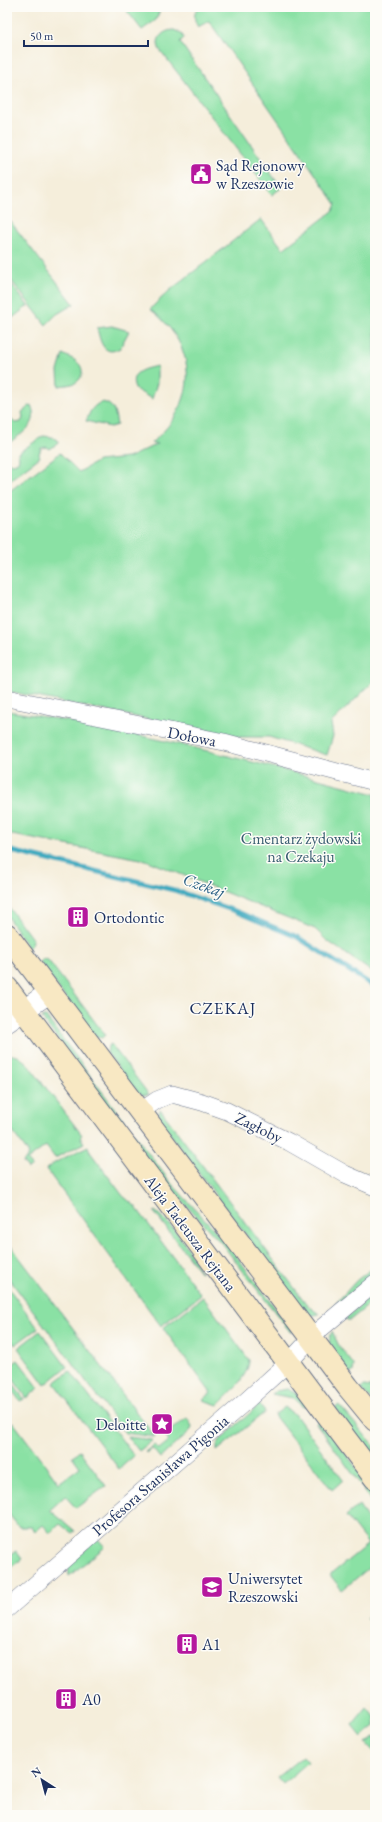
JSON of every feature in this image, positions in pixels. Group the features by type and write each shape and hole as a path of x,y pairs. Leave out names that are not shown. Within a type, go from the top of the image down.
{"main road":[{"name":"Aleja Tadeusza Rejtana","path":"7,935 311,1338 375,1420"},
{"name":"Aleja Tadeusza Rejtana","path":"7,988 15,1017 288,1362 375,1478"}],"street":[{"name":"Dołowa","path":"7,698 224,742 375,782"},
{"path":"15,1017 50,992"},
{"name":"Zagłoby","path":"140,1112 158,1100 172,1094 202,1102 227,1111 289,1142 346,1174 375,1187"},
{"path":"311,1338 375,1283"},
{"name":"Profesora Stanisława Pigonia","path":"7,1609 288,1362 311,1338"}],"green space":[{"path":"132,7 159,7 160,10 156,20 142,30 127,11"},
{"path":"198,7 375,7 375,680 331,723 333,736 327,755 269,737 237,737 7,691 7,493 60,453 79,472 98,461 128,458 157,444 151,443 167,428 178,411 185,393 187,376 185,358 178,340 166,324 150,309 169,291 261,219 283,249 333,211 336,204 209,21 198,27 195,12"},
{"path":"174,30 181,33 184,38 180,42 281,188 272,195 160,50 158,42 163,33"},
{"path":"7,217 74,304 57,314 46,325 7,275"},
{"path":"7,278 28,306 7,322"},
{"path":"112,326 129,331 120,348 110,351 103,346 99,338 97,328"},
{"path":"63,354 74,359 80,364 82,373 80,379 75,383 59,386 58,371"},
{"path":"157,366 157,383 152,399 135,389 133,383 135,375 138,372"},
{"path":"103,402 110,405 112,408 117,425 110,427 86,421 94,407"},
{"path":"31,405 33,412 32,423 9,443 7,441 7,424 12,420 15,423 21,422 23,418 22,412"},
{"path":"43,436 52,437 60,442 50,449 47,447 41,448 39,454 40,457 7,482 7,462 13,464 18,462 18,453"},
{"name":"Cmentarz żydowski na Czekaju","path":"7,711 100,727 192,747 375,794 375,974 326,940 315,929 146,860 7,834"},
{"path":"7,905 33,940 32,945 28,948 7,916"},
{"path":"43,959 48,960 105,1035 102,1038 94,1036 39,962"},
{"path":"46,1017 171,1183 225,1241 291,1329 291,1333 222,1244 168,1186 42,1018"},
{"path":"111,1044 149,1095 143,1095 137,1092 107,1053 108,1046"},
{"path":"7,1054 18,1056 27,1063 82,1135 80,1137 84,1143 55,1158 46,1146 27,1160 32,1166 28,1169 23,1163 29,1154 7,1124"},
{"path":"160,1109 308,1306 319,1314 310,1316 305,1314 158,1118"},
{"path":"88,1146 90,1152 123,1196 135,1206 201,1295 161,1326 46,1169 56,1162"},
{"path":"155,1211 182,1239 201,1273 154,1212"},
{"path":"7,1241 155,1437 125,1433 7,1276"},
{"path":"375,1266 375,1273 335,1305 357,1280"},
{"path":"7,1286 38,1328 15,1345 7,1334"},
{"path":"375,1293 375,1300 350,1320 345,1318"},
{"path":"203,1297 249,1360 246,1372 242,1378 233,1390 218,1405 203,1400 211,1393 163,1328"},
{"path":"40,1331 67,1367 45,1385 18,1348"},
{"path":"332,1331 339,1346 354,1365 353,1372 350,1374 329,1344"},
{"path":"18,1360 39,1388 27,1398 7,1371 7,1368"},
{"path":"70,1371 134,1456 119,1469 54,1383"},
{"path":"7,1376 24,1399 20,1401 7,1384"},
{"path":"364,1386 371,1387 375,1393 375,1404 361,1389"},
{"path":"287,1389 299,1395 309,1405 303,1407 293,1398 272,1394 276,1391"},
{"path":"259,1405 265,1412 217,1451 217,1445 220,1440"},
{"path":"339,1405 375,1447 375,1462 335,1408"},
{"path":"285,1407 297,1417 343,1480 332,1490 274,1415"},
{"path":"187,1418 192,1426 191,1430 160,1458 152,1448 146,1453 145,1452 154,1445 159,1449 169,1441 164,1435"},
{"path":"320,1419 375,1493 375,1508 360,1484 316,1423"},
{"path":"13,1422 59,1483 80,1467 72,1456 80,1451 106,1486 76,1508 65,1496 50,1510 75,1531 72,1533 60,1524 50,1533 43,1525 35,1532 32,1527 19,1527 7,1512 7,1426"},
{"path":"128,1437 153,1440 139,1451"},
{"path":"359,1505 375,1531 375,1573 370,1567 342,1590 330,1575 368,1544 346,1516"},
{"path":"97,1538 105,1547 69,1576 68,1567"},
{"path":"16,1551 22,1559 7,1570 7,1562 12,1558 10,1555"},
{"path":"375,1610 375,1619 370,1623 366,1618"},
{"path":"367,1707 375,1717 375,1726 362,1737 352,1725"},
{"path":"375,1736 375,1750 374,1752 366,1743"},
{"path":"303,1756 308,1762 283,1784 277,1777"}],"waterway":[{"name":"Czekaj","path":"7,850 174,890 235,911 297,937 375,987"}],"place":[{"name":"Sąd Rejonowy w Rzeszowie","path":"201,174"},
{"name":"Ortodontic","path":"78,917"},
{"name":"Deloitte","path":"162,1424"},
{"name":"Uniwersytet Rzeszowski","path":"212,1587"},
{"name":"A1","path":"187,1644"},
{"name":"A0","path":"66,1699"}],"district":[{"name":"CZEKAJ","path":"223,1008"}]}
